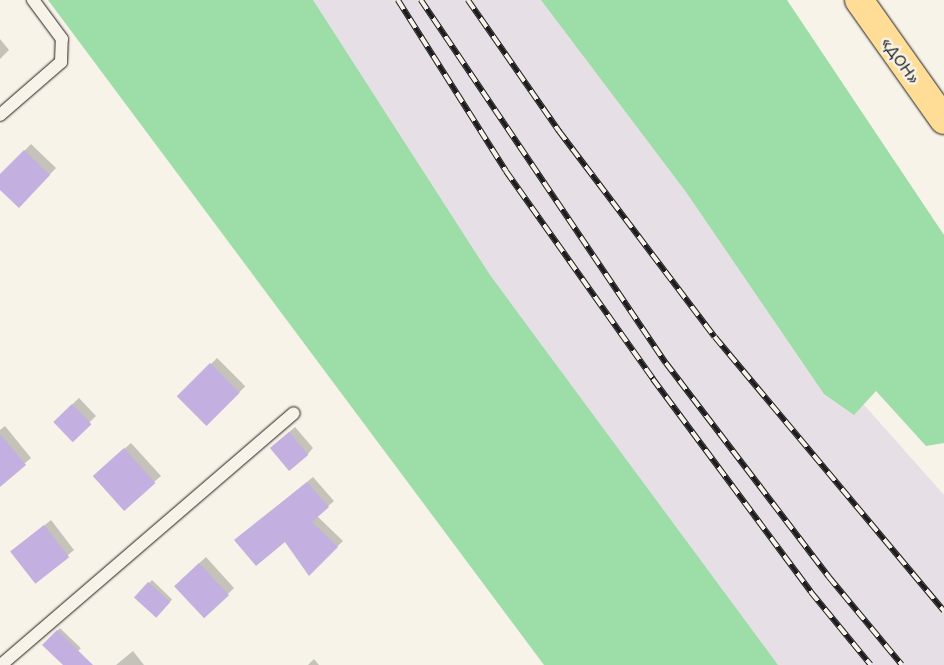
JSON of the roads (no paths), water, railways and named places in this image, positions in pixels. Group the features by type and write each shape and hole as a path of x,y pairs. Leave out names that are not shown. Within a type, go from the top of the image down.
{"highway":[{"name":"«ДОН»","path":"859,0 944,120"}],"lane":[{"path":"0,115 61,62 62,39 33,0"},
{"path":"1,665 294,413"}],"railway":[{"path":"398,0 506,171 653,379 811,592 871,665"},
{"path":"421,0 666,363 829,577 902,665"},
{"path":"468,0 559,131 715,337 944,611"}]}
